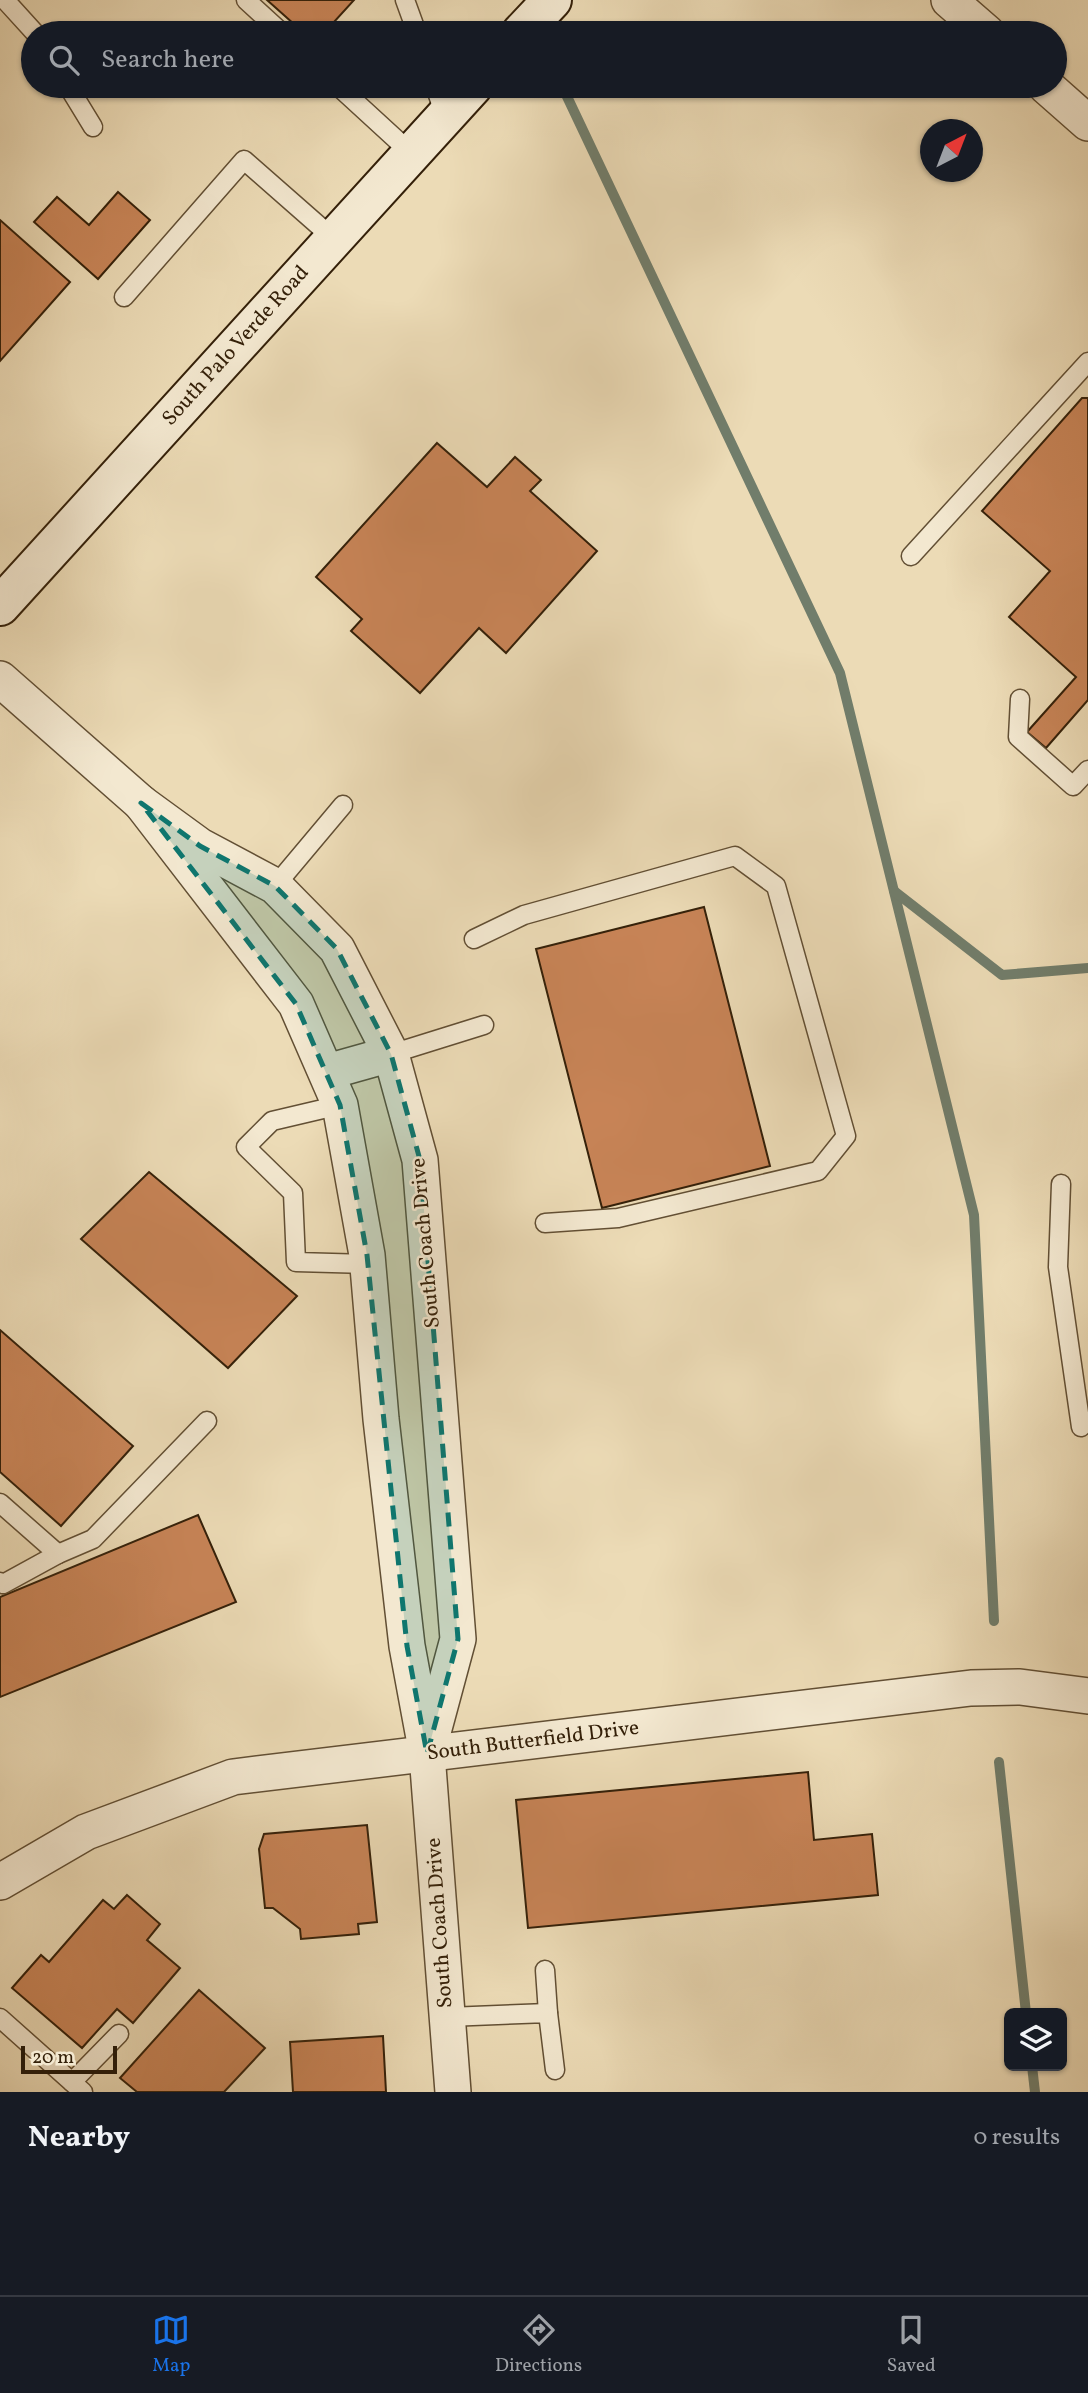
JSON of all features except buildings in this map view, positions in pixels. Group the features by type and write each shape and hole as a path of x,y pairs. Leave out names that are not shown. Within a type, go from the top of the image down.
{"main road":[{"path":"533,21 552,0"},
{"name":"South Palo Verde Road","path":"0,607 411,153 440,101"}],"street":[{"path":"949,0 973,21"},
{"path":"1060,98 1088,123"},
{"name":"South Coach Drive","path":"0,678 141,803 200,846 275,886 337,949 391,1054 420,1160 458,1639 427,1754"},
{"name":"South Coach Drive","path":"141,803 296,1004 340,1105 368,1264 381,1419 407,1646 427,1754 453,2092"},
{"path":"327,1072 391,1054"},
{"name":"South Butterfield Drive","path":"0,1882 86,1832 233,1777 971,1688 1020,1686 1088,1696"}],"lane":[{"path":"5,0 24,21"},
{"path":"246,0 269,21"},
{"path":"405,0 413,21"},
{"path":"75,98 93,127"},
{"path":"351,98 411,153"},
{"path":"124,297 244,160 334,239"},
{"path":"911,556 1088,362"},
{"path":"1020,699 1018,737 1073,786 1088,771"},
{"path":"275,886 343,805"},
{"path":"474,939 524,915 735,856 776,886 846,1136 818,1171 618,1218 545,1223"},
{"path":"391,1054 484,1025"},
{"path":"340,1105 272,1121 246,1147 293,1193 296,1262 368,1264"},
{"path":"1061,1184 1058,1267 1081,1427"},
{"path":"0,1582 3,1584 58,1554 93,1539 207,1421"},
{"path":"0,1503 58,1554"},
{"path":"545,1970 555,2070"},
{"path":"448,2017 548,2013"},
{"path":"0,2018 77,2087 119,2034"}],"highlighted area":[{"path":"141,803 200,846 275,886 337,949 391,1054 420,1160 458,1639 427,1754 407,1646 367,1255 340,1105 296,1004"}],"waterway":[{"path":"568,98 840,673 974,1215 994,1621"},
{"path":"894,891 1002,975 1088,968"},
{"path":"999,1762 1025,2008"},
{"path":"1033,2071 1035,2092"}]}
